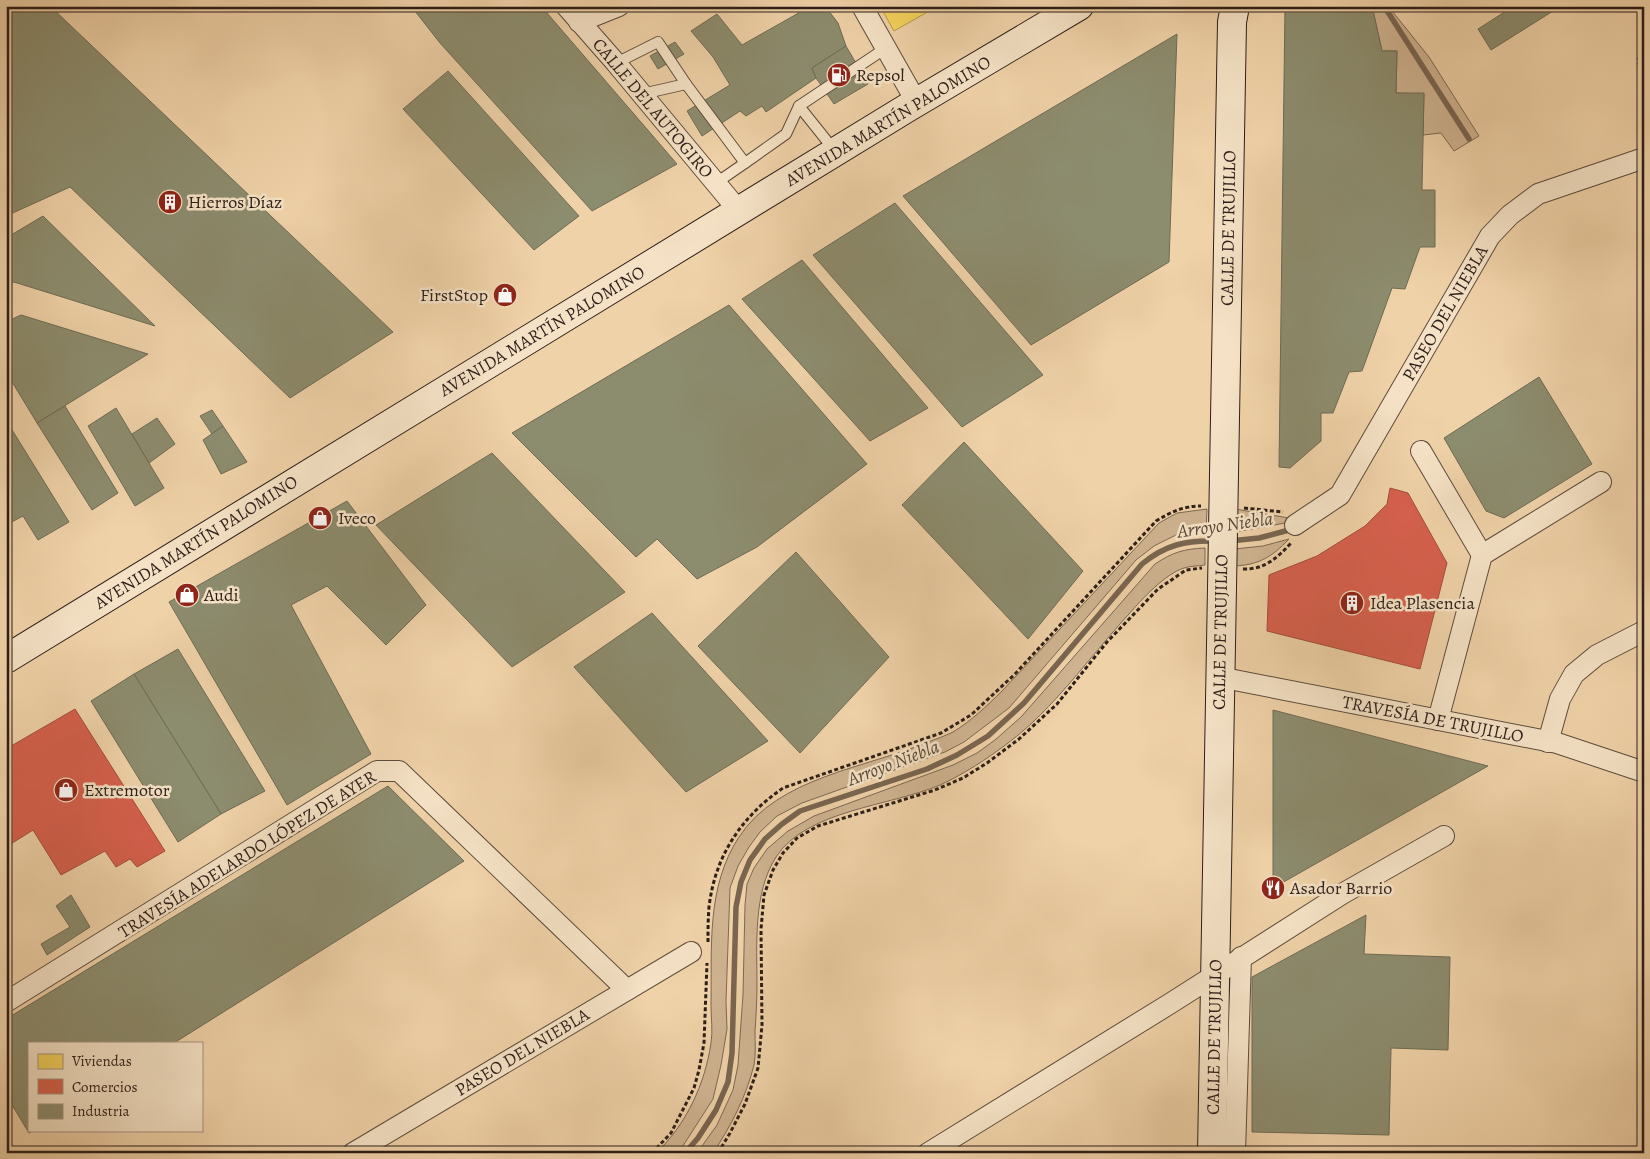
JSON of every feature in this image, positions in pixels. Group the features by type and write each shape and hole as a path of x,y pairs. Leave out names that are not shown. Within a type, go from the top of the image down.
{"main road":[{"name":"AVENIDA MARTÍN PALOMINO","path":"6,659 739,211 1079,6"},
{"name":"CALLE DE TRUJILLO","path":"1212,1153 1232,12"}],"street":[{"name":"CALLE DEL AUTOGIRO","path":"566,6 739,211"},
{"path":"579,22 618,6"},
{"path":"862,6 917,103"},
{"name":"PASEO DEL NIEBLA","path":"1295,525 1340,495 1490,236 1510,215 1538,194 1644,158"},
{"path":"1422,451 1482,555"},
{"path":"1438,720 1482,555 1601,482"},
{"path":"1548,742 1560,699 1574,674 1597,655 1644,631"},
{"name":"TRAVESÍA DE TRUJILLO","path":"1219,677 1548,742 1644,772"},
{"name":"TRAVESÍA ADELARDO LÓPEZ DE AYER","path":"6,1002 377,771 399,770 627,990"},
{"path":"928,1153 1171,1003 1342,894 1444,836"},
{"name":"PASEO DEL NIEBLA","path":"353,1153 627,990 702,950"},
{"path":"1235,1153 1241,958"}],"lane":[{"path":"616,63 658,42 686,84 745,163"},
{"path":"716,183 786,134 799,106 886,48"},
{"path":"642,94 686,84"},
{"path":"799,106 836,152"}],"path":[{"path":"652,1153 672,1133 694,1088 699,1070 704,1043 702,950 715,875 727,849 744,822 763,802 783,788 941,733 971,715 1015,674 1156,521 1172,511 1189,506 1284,513 1291,511 1298,536 1278,557 1262,567 1186,570 1158,589 1107,642 1057,704 1019,739 987,763 962,778 935,790 818,826 797,838 783,853 773,870 764,895 761,929 762,1025 758,1068 745,1104 718,1153"}],"shaded area":[{"path":"1372,6 1388,6 1429,57 1479,136 1454,151 1441,133 1423,135 1424,94 1396,93 1397,51 1382,51"},
{"path":"1207,509 1206,531 1182,532 1154,546 1136,560 1009,708 964,742 945,752 802,803 777,816 760,832 738,866 730,888 726,1001 727,1029 713,1099 677,1153 656,1153 667,1142 685,1117 704,1074 712,1038 712,940 716,897 728,856 739,837 756,817 776,800 800,787 937,739 960,728 1002,691 1159,523 1177,513"},
{"path":"1235,509 1289,518 1291,522 1235,532"},
{"path":"1289,539 1277,551 1258,562 1234,566 1234,549 1263,546"},
{"path":"1205,548 1205,565 1186,567 1177,571 1154,588 1140,601 1041,714 1000,749 967,771 940,785 851,811 807,829 790,841 776,857 763,886 758,919 754,1065 737,1111 713,1153 697,1153 717,1125 733,1090 738,1065 743,995 747,884 754,868 767,849 788,831 814,816 953,765 977,753 1021,717 1155,564 1179,552"}],"building: Viviendas":[{"path":"880,6 938,6 894,31"}],"building: Comercios":[{"name":"Idea Plasencia","path":"1390,488 1408,493 1447,563 1420,669 1267,631 1269,575 1317,556 1365,526 1387,504"},
{"name":"Extremotor","path":"75,709 165,851 137,867 130,859 116,867 105,851 61,875 33,830 6,847 6,749"}],"building: Industria":[{"name":"Hierros Díaz","path":"6,6 50,6 393,332 290,398 70,187 6,216"},
{"path":"411,6 541,6 677,164 592,211 440,43"},
{"path":"811,6 825,6 838,23 846,46 812,68 816,78 766,112 762,106 746,116 740,111 702,136 687,111 730,85 713,57 691,31 717,14 742,45"},
{"path":"1285,6 1372,6 1382,51 1397,51 1396,93 1424,93 1422,190 1435,190 1435,247 1420,247 1405,289 1392,288 1362,371 1349,372 1333,413 1321,413 1321,441 1290,468 1279,467"},
{"path":"1514,6 1561,6 1491,50 1478,29"},
{"path":"1177,34 1169,262 1031,345 903,196"},
{"path":"675,42 684,54 658,69 650,56"},
{"path":"846,46 868,84 834,104 816,78 812,68"},
{"path":"1644,53 1644,73 1637,63 1640,63 1637,58"},
{"path":"448,71 579,216 534,250 403,109"},
{"path":"895,203 1043,375 962,427 813,255"},
{"path":"43,216 155,326 14,282 6,287 6,238"},
{"path":"802,260 928,408 870,441 742,299"},
{"path":"729,305 867,464 757,547 697,579 657,539 636,557 512,433"},
{"path":"21,315 148,354 37,423 6,372 6,322"},
{"path":"1539,377 1592,464 1504,518 1486,511 1444,438"},
{"path":"65,406 118,493 92,510 37,423"},
{"path":"116,408 164,488 135,506 88,426"},
{"path":"212,410 223,426 212,434 200,416"},
{"path":"157,418 175,444 149,463 132,434"},
{"path":"6,420 69,522 38,540 23,516 6,525"},
{"path":"223,426 247,462 221,474 203,440"},
{"path":"964,442 1083,571 1028,639 902,505"},
{"path":"492,453 625,592 512,667 376,525"},
{"path":"347,501 426,605 386,645 327,586 291,605 371,754 287,805 169,602"},
{"path":"796,552 889,657 800,753 698,646"},
{"path":"652,613 768,741 686,792 574,667"},
{"path":"178,649 265,791 221,814 134,674"},
{"path":"134,674 221,814 178,842 91,701"},
{"path":"1273,710 1488,766 1273,888"},
{"path":"388,786 464,861 176,1042 28,1042 28,1131 6,1095 6,1019"},
{"path":"71,895 90,927 47,955 41,944 70,927 56,906"},
{"path":"1366,915 1364,954 1450,957 1448,1050 1391,1048 1389,1135 1252,1132 1252,977"}],"waterway":[{"path":"1384,6 1469,139"},
{"name":"Arroyo Niebla","path":"1230,541 1259,538 1289,530"},
{"name":"Arroyo Niebla","path":"685,1153 698,1138 716,1110 728,1082 732,1053 736,907 741,882 750,860 765,839 800,811 927,769 957,755 988,736 1024,703 1142,564 1159,552 1176,545 1216,541"}],"place":[{"name":"Repsol","path":"839,75"},
{"name":"Hierros Díaz","path":"170,202"},
{"name":"FirstStop","path":"505,295"},
{"name":"Iveco","path":"320,518"},
{"name":"Audi","path":"187,595"},
{"name":"Idea Plasencia","path":"1352,603"},
{"name":"Extremotor","path":"66,790"},
{"name":"Asador Barrio","path":"1273,888"}]}
